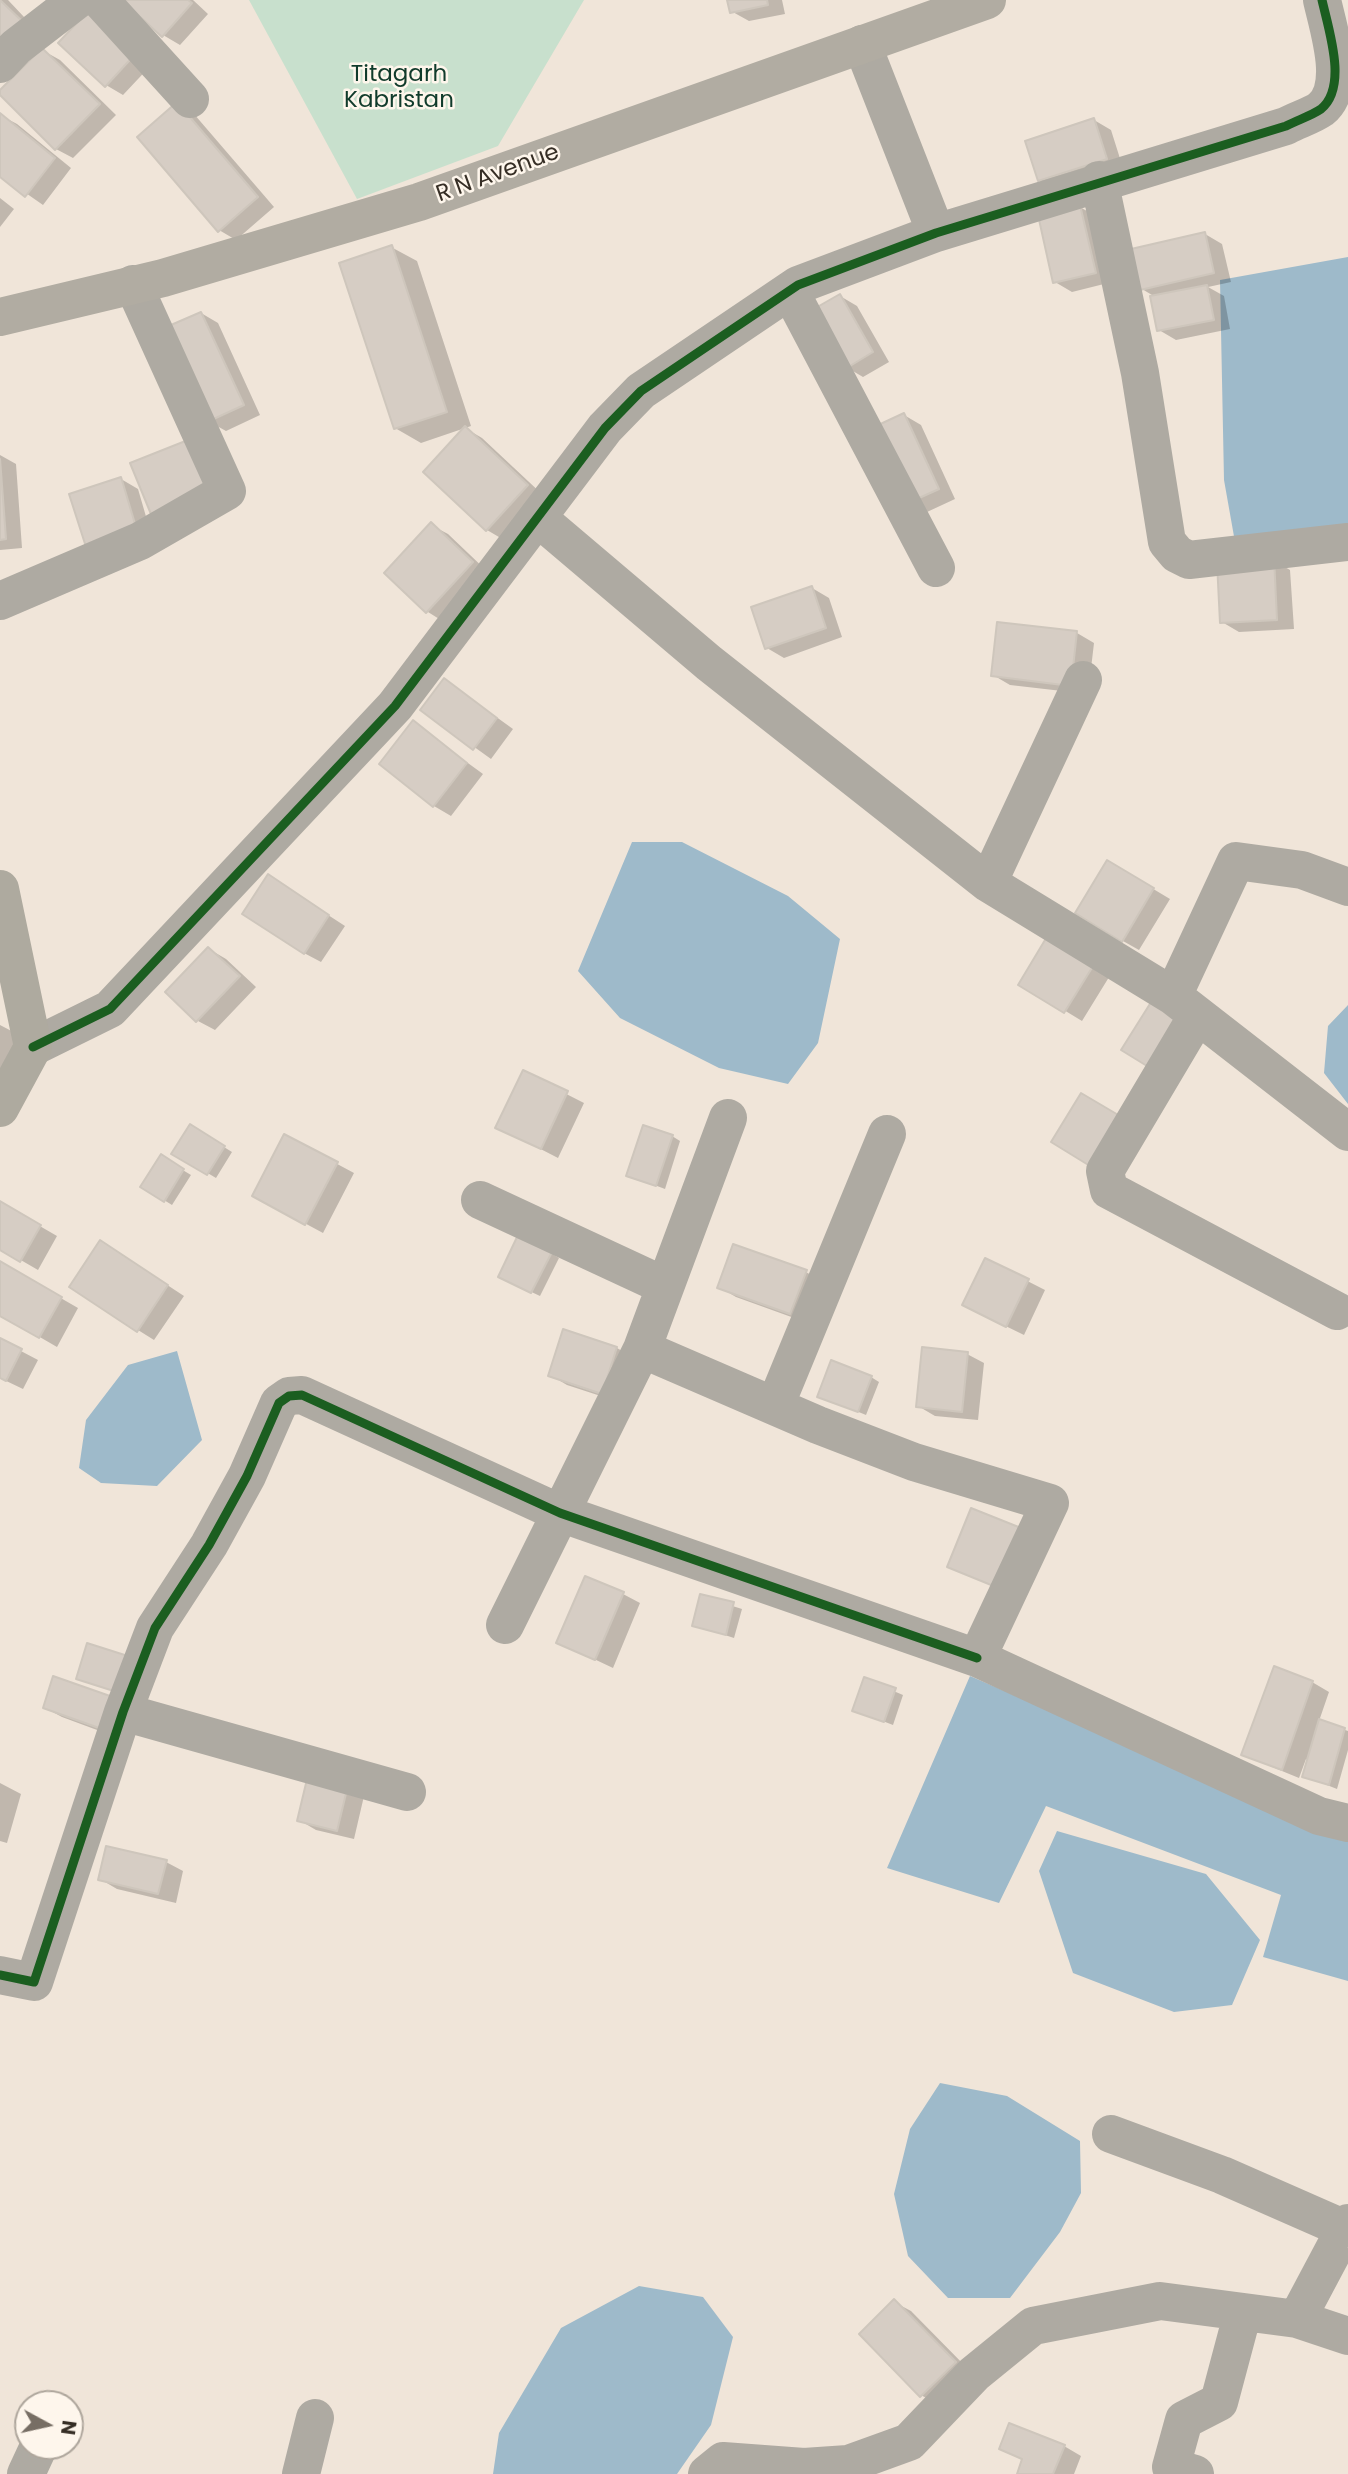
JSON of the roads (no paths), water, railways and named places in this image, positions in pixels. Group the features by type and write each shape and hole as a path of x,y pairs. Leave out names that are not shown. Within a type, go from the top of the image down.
{"main road":[{"name":"R N Avenue","path":"0,317 133,284 419,202 987,0"}],"street":[{"path":"0,64 16,47 77,0"},
{"path":"100,0 190,99"},
{"path":"0,1108 33,1046 110,1009 395,706 605,428 640,391 790,290 936,233 1099,180 1286,126 1323,108 1335,93 1339,77 1322,0"},
{"path":"862,44 936,233"},
{"path":"1099,180 1140,373 1167,542 1177,554 1189,560 1348,542"},
{"path":"0,601 140,541 227,491 133,284"},
{"path":"790,290 936,568"},
{"path":"538,518 709,663 988,883 1185,1006 1348,1132"},
{"path":"988,883 1083,680"},
{"path":"1337,1311 1109,1190 1105,1171 1185,1006 1236,861 1302,870 1348,887"},
{"path":"0,889 33,1046"},
{"path":"505,1625 642,1349 728,1118"},
{"path":"775,1406 887,1134"},
{"path":"480,1200 665,1286"},
{"path":"642,1349 914,1462 1050,1503 977,1658"},
{"path":"0,1975 34,1982 123,1712 155,1628 209,1545 247,1476 279,1402 289,1396 302,1395 560,1513 977,1658 1319,1816 1348,1823"},
{"path":"123,1712 407,1792"},
{"path":"1111,2134 1222,2175 1346,2226 1297,2319"},
{"path":"707,2474 723,2461 804,2467 848,2464 909,2442 974,2374 1033,2326 1160,2301 1297,2319 1348,2336"},
{"path":"1195,2474 1171,2467 1184,2420 1219,2402 1243,2312"},
{"path":"301,2474 315,2418"}],"water":[{"path":"1348,257 1348,525 1235,542 1224,480 1220,280"},
{"path":"632,842 682,842 788,896 840,939 818,1043 788,1084 719,1068 620,1018 578,971"},
{"path":"1348,1005 1348,1104 1324,1073 1328,1026"},
{"path":"177,1351 202,1440 157,1486 101,1483 79,1468 86,1420 128,1365"},
{"path":"970,1676 1280,1810 1348,1830 1348,1981 1263,1957 1281,1895 1046,1806 999,1903 887,1868"},
{"path":"1057,1831 1206,1874 1260,1940 1232,2005 1174,2012 1073,1973 1039,1871"},
{"path":"940,2083 1007,2096 1080,2141 1081,2193 1060,2232 1010,2298 948,2298 908,2256 894,2194 910,2129"},
{"path":"639,2286 703,2297 733,2337 711,2425 677,2474 493,2474 499,2433 561,2328"}],"park label":[{"name":"Titagarh Kabristan","path":"399,88"}]}
